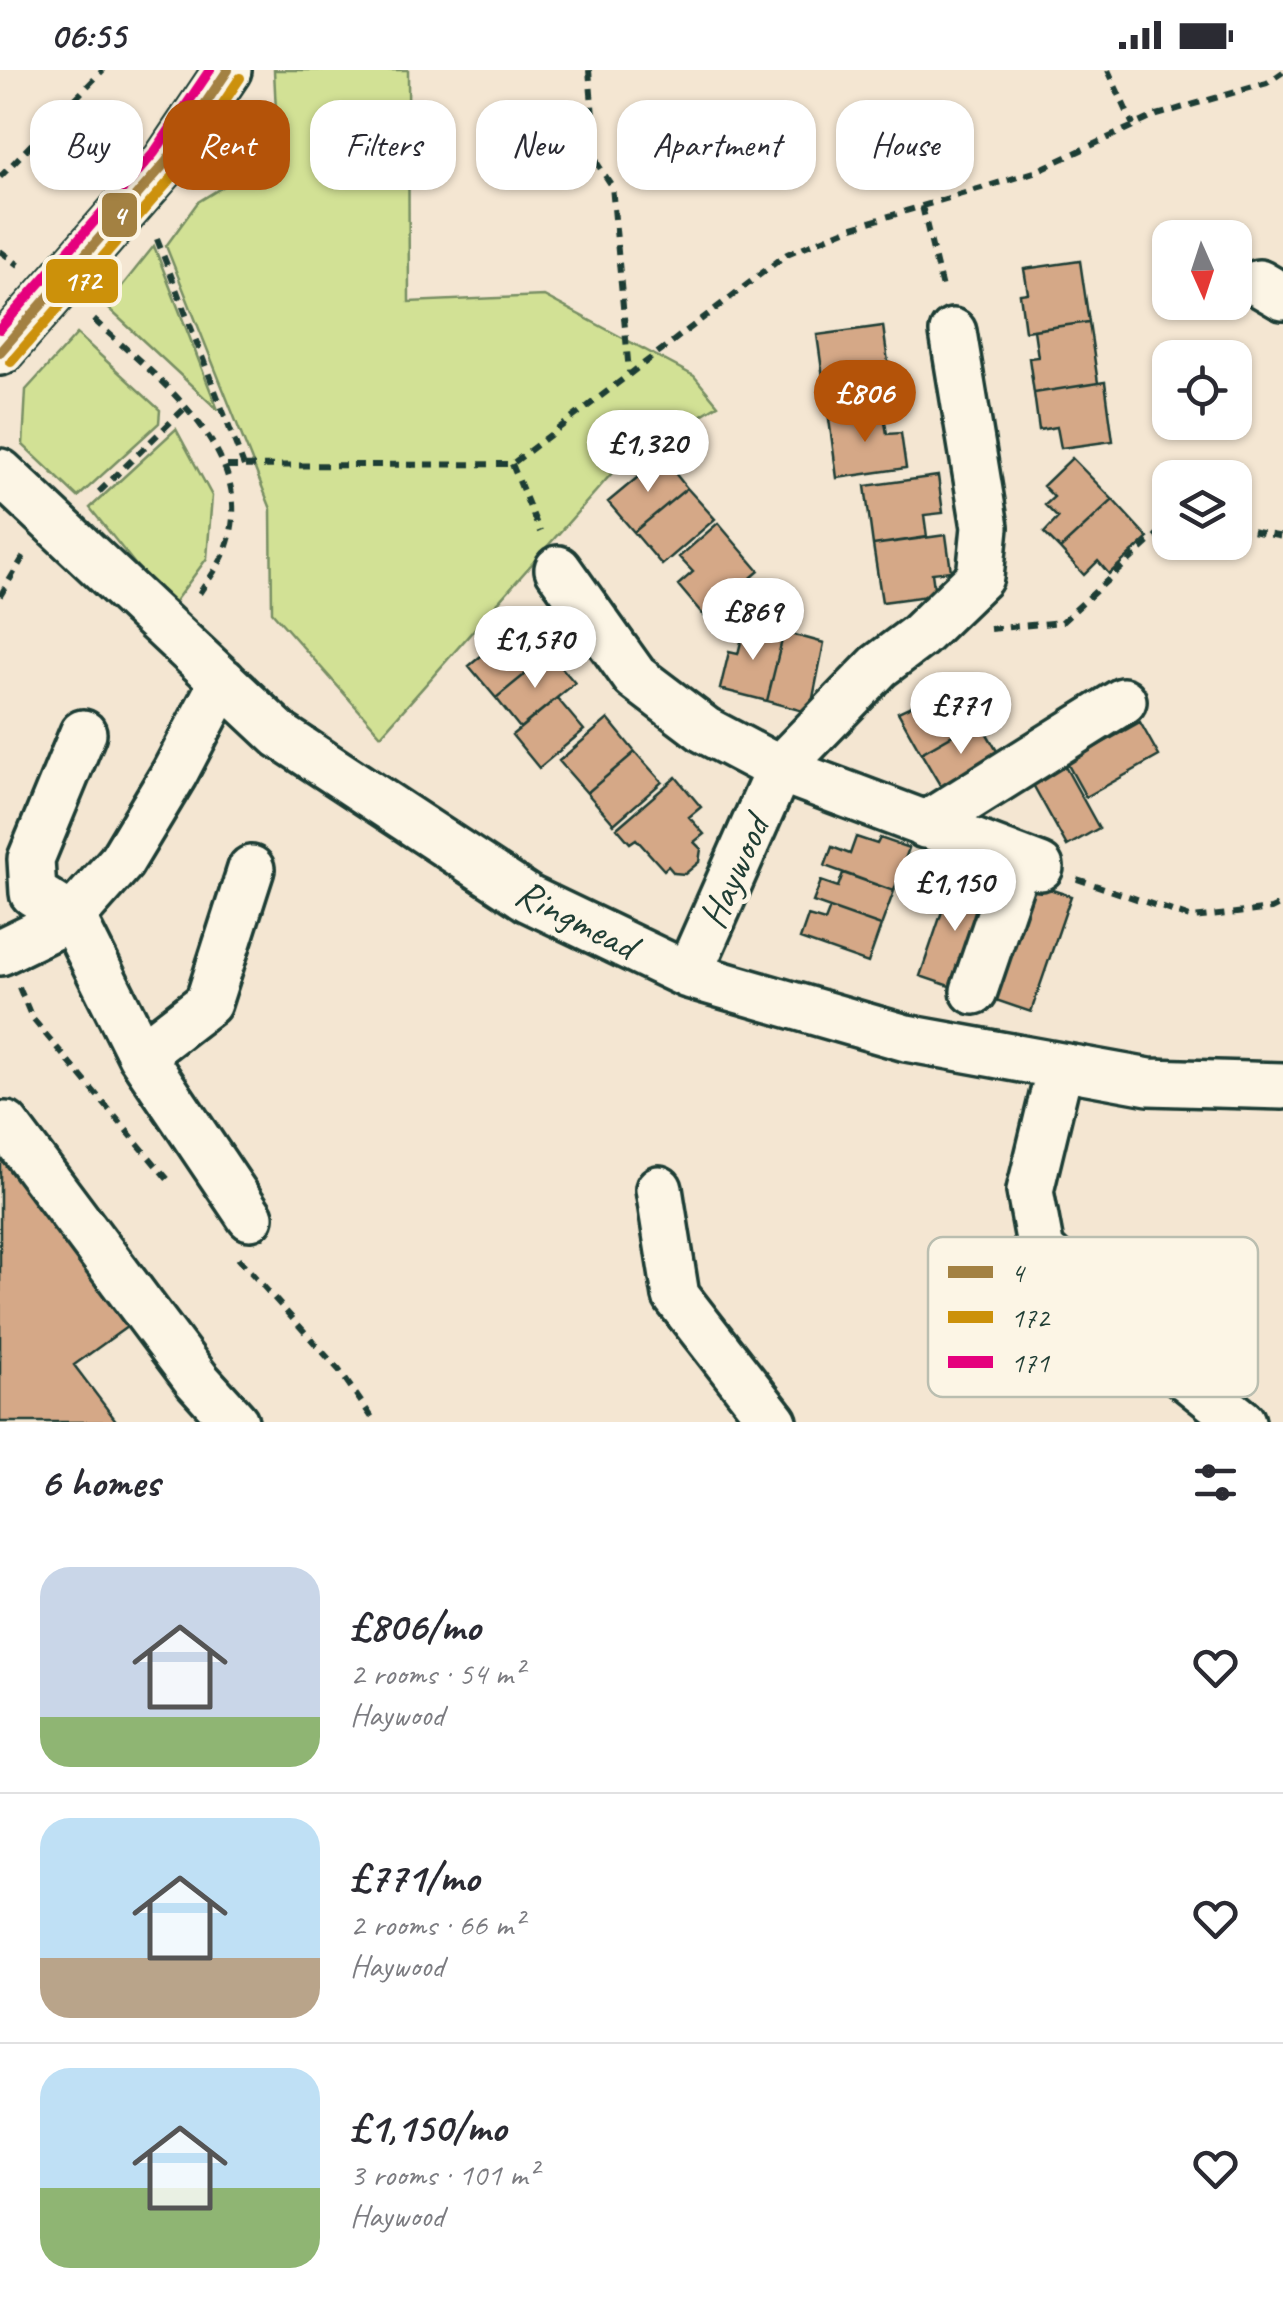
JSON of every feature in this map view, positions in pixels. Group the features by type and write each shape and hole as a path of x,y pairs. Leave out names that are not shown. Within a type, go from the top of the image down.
{"street":[{"path":"0,352 166,162 228,70"},
{"name":"Haywood","path":"688,975 779,769 879,666 919,636 980,577 986,527 942,381 953,332"},
{"name":"Ringmead","path":"0,472 282,736 529,899 688,975 906,1038 1149,1082 1283,1086"},
{"name":"Haywood","path":"558,568 635,677 705,730 779,769 1029,863"},
{"path":"0,952 72,918 121,862 223,681"},
{"path":"925,825 1123,701"},
{"path":"83,733 31,859 33,893 72,918 141,1055 250,1217"},
{"path":"974,991 1029,863"},
{"path":"141,1055 208,1003 251,868"},
{"path":"1039,1237 1030,1191 1060,1067"},
{"path":"0,1126 6,1125 197,1380 236,1422"},
{"path":"659,1189 676,1296 774,1422"},
{"path":"1211,1397 1242,1422"}],"path":[{"path":"0,177 103,70"},
{"path":"589,70 597,163 612,186 629,374"},
{"path":"1108,70 1133,125"},
{"path":"226,466 512,464 787,254 850,228 1034,172 1133,125 1267,83 1283,72"},
{"path":"139,192 244,466"},
{"path":"922,206 953,332"},
{"path":"0,252 23,268"},
{"path":"94,320 187,406 226,466 232,516 223,556 173,634"},
{"path":"98,492 187,406"},
{"path":"512,464 558,568"},
{"path":"1252,531 1283,537"},
{"path":"919,636 1062,622 1152,540"},
{"path":"0,596 24,556"},
{"path":"1029,863 1193,918 1270,909 1283,903"}],"green space":[{"path":"274,70 408,70 408,100 310,100 310,190 409,190 409,302 544,296 694,376 718,405 620,464 381,735 272,612 271,509 166,246 198,202 218,190 290,190 290,100 275,100"},
{"path":"154,246 218,410 106,306"},
{"path":"77,334 160,410 159,423 78,497 23,445 26,390"},
{"path":"176,429 212,496 207,558 170,608 90,508"}],"building":[{"path":"1080,261 1089,322 1025,331 1020,294 1028,293 1024,269"},
{"path":"1089,322 1098,383 1034,393 1029,358 1038,357 1034,330"},
{"path":"883,326 891,384 879,386 883,411 829,419 817,335"},
{"path":"1105,382 1113,441 1061,448 1057,427 1039,430 1034,393"},
{"path":"883,411 887,434 901,433 906,468 837,478 829,419"},
{"path":"662,457 687,488 634,532 608,502"},
{"path":"1072,458 1113,500 1060,549 1044,533 1058,518 1045,505 1054,497 1043,486"},
{"path":"938,476 943,513 924,515 927,537 873,545 865,486"},
{"path":"687,488 715,519 662,565 634,532"},
{"path":"1113,500 1148,538 1109,574 1098,561 1084,575 1060,549"},
{"path":"718,523 759,571 705,617 678,585 693,572 679,557"},
{"path":"946,535 951,571 932,573 935,595 882,602 873,545"},
{"path":"523,621 550,654 496,698 469,666"},
{"path":"746,622 784,632 767,701 720,689 729,652 738,654"},
{"path":"784,632 824,643 810,713 767,701"},
{"path":"550,654 575,683 520,728 496,698"},
{"path":"958,684 979,720 921,753 898,712"},
{"path":"557,698 584,730 539,768 512,735"},
{"path":"608,719 635,752 587,793 559,761"},
{"path":"979,720 1001,758 947,797 921,753"},
{"path":"1140,722 1159,756 1086,797 1067,763"},
{"path":"635,752 662,782 614,824 587,793"},
{"path":"1063,763 1099,828 1067,846 1031,781"},
{"path":"676,777 701,807 689,817 704,834 694,842 701,849 699,862 685,874 674,873 668,866 664,870 636,839 630,843 617,828"},
{"path":"856,837 877,844 880,838 909,848 894,891 825,866 832,847 850,854"},
{"path":"843,873 894,891 881,926 813,902 821,881 838,887"},
{"path":"953,879 990,891 958,989 920,976"},
{"path":"1034,884 1071,896 1031,1012 993,999"},
{"path":"830,908 881,926 868,963 800,939 808,916 825,921"},
{"path":"0,1154 138,1319 74,1365 117,1422 0,1422"}],"transit line":[{"name":"171","path":"0,329 154,153 210,70"},
{"name":"4","path":"0,352 166,162 228,70"},
{"name":"172","path":"11,362 177,172 240,78"}]}
